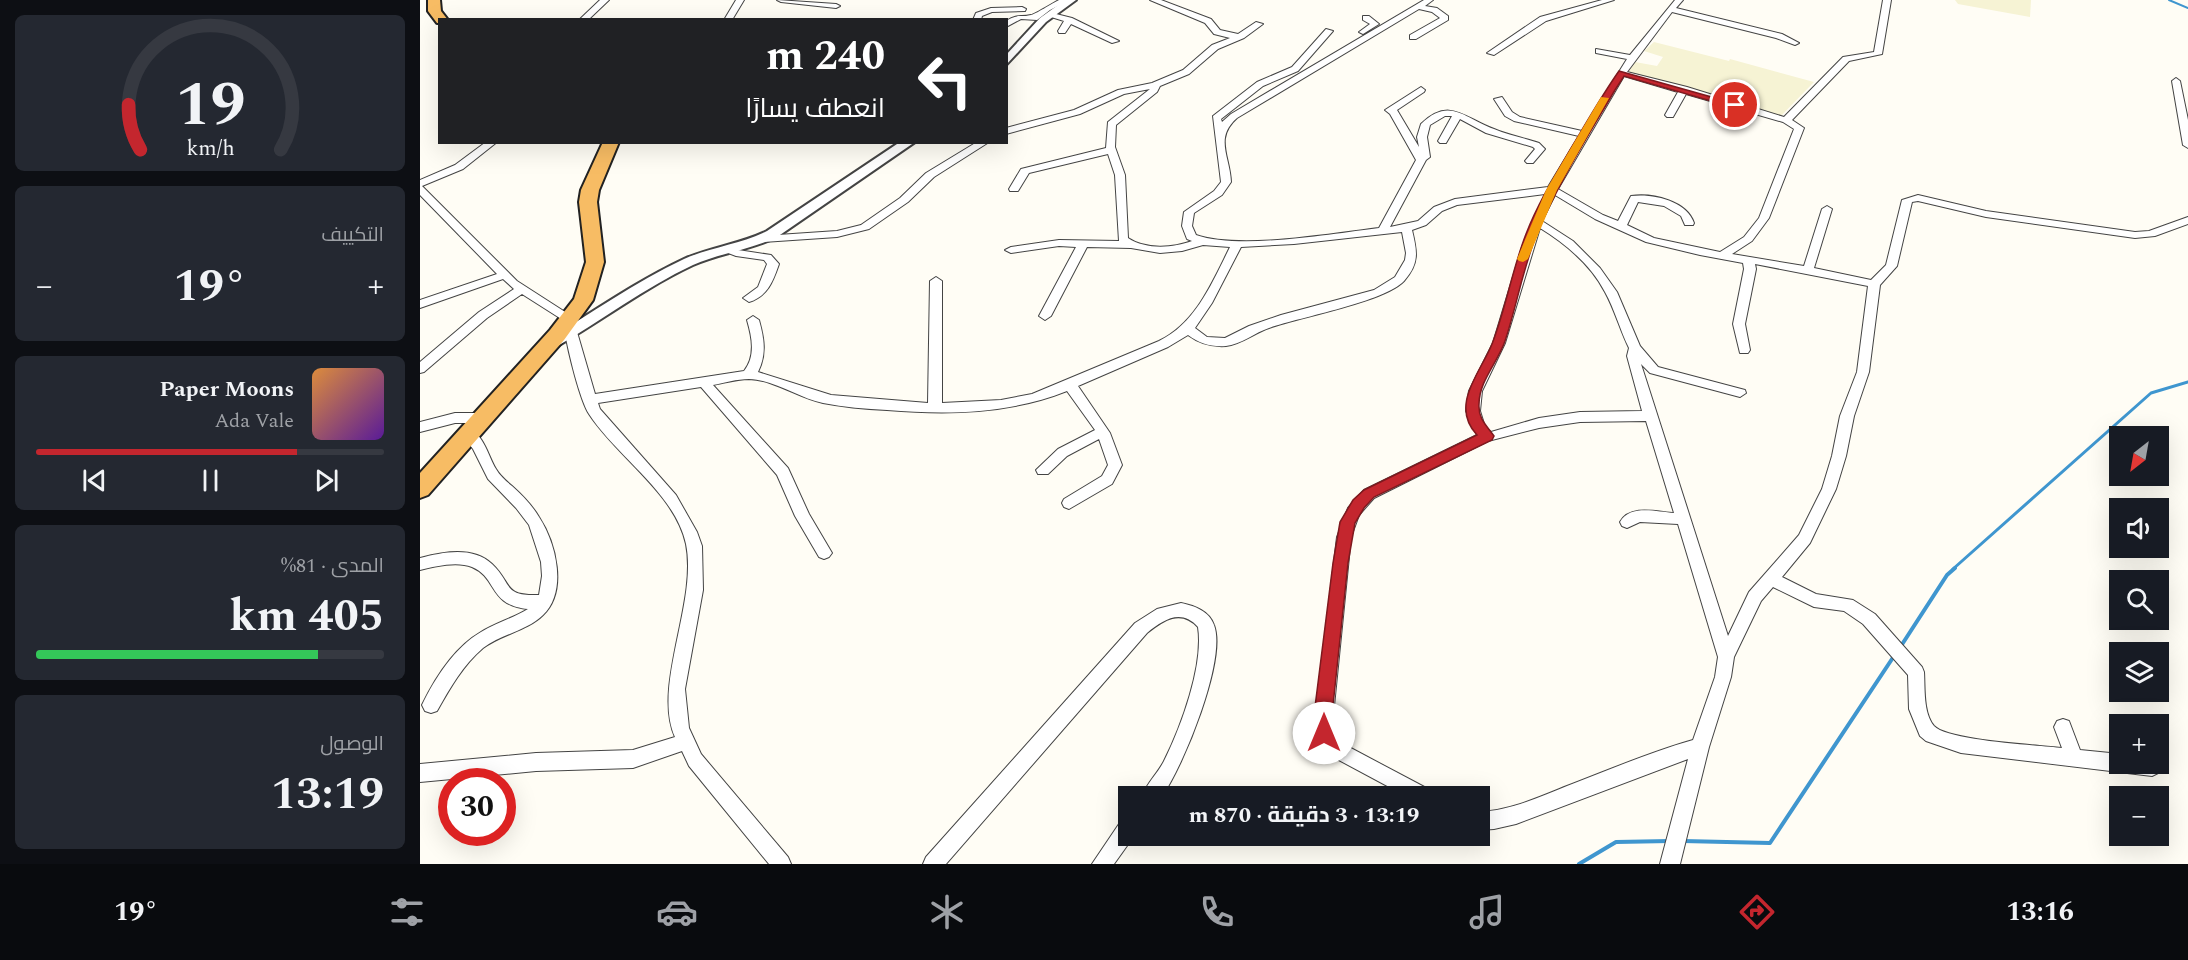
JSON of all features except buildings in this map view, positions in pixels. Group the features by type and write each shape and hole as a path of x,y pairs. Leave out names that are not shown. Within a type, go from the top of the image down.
{"highway":[{"path":"434,0 435,11 440,18"},
{"path":"420,489 548,346 570,326 592,276 594,250 588,202 594,177 610,144"}],"street":[{"path":"585,18 605,0"},
{"path":"729,18 740,0"},
{"path":"781,0 836,6"},
{"path":"978,18 979,15 991,10 1020,13 1034,18 1047,8 1065,0"},
{"path":"1008,60 1043,20 1071,0"},
{"path":"1154,0 1208,21 1217,32 1239,37"},
{"path":"1200,242 1189,232 1187,217 1193,207 1218,193 1225,185 1226,177 1216,118 1260,84 1295,69 1418,3 1429,0"},
{"path":"1491,53 1543,19 1610,0"},
{"path":"1786,120 1846,59 1878,54 1887,0"},
{"path":"1413,37 1445,18 1418,3"},
{"path":"1219,131 1234,116 1418,3"},
{"path":"1487,436 1480,430 1474,416 1473,394 1502,334 1519,269 1537,222 1552,190 1584,134 1632,58 1674,5 1796,43"},
{"path":"1008,19 1020,13"},
{"path":"1008,23 1020,13"},
{"path":"1052,14 1115,41"},
{"path":"1366,18 1376,24"},
{"path":"1062,31 1069,20"},
{"path":"1008,131 1086,109 1115,94 1155,85 1186,72 1215,47 1239,37 1259,24"},
{"path":"1295,69 1329,31"},
{"path":"1599,51 1632,58"},
{"path":"1622,73 1786,120 1799,128 1764,218 1748,239 1722,256"},
{"path":"2176,81 2188,145"},
{"path":"1131,245 1122,236 1120,174 1111,150 1110,135 1113,122 1154,90 1157,87 1155,85"},
{"path":"1670,115 1684,89"},
{"path":"1383,230 1421,160 1394,112 1390,110 1421,90"},
{"path":"1499,99 1508,114 1517,119 1584,134"},
{"path":"1420,157 1425,157 1422,137 1426,124 1433,117 1443,113 1458,114 1489,131 1536,145 1540,149 1530,161"},
{"path":"1443,141 1458,114"},
{"path":"490,144 465,164 420,187 505,275 570,326 589,400 600,421 671,499 690,532 694,546 695,590 676,689 677,718 685,741 702,769 777,863"},
{"path":"763,239 906,144"},
{"path":"570,326 697,258 763,239 837,234 865,227 904,200 930,175 982,144"},
{"path":"1014,189 1025,171 1111,150"},
{"path":"1011,250 1059,243 1131,245 1143,248 1178,248 1200,242 1237,245 1406,228 1422,223 1438,209 1455,202 1552,190 1599,217 1650,240 1722,256 1808,270 1874,284"},
{"path":"1621,226 1635,198 1667,203 1686,214 1689,223"},
{"path":"1671,864 1700,747 1715,705 1726,657 1755,597 1805,539 1829,489 1839,456 1847,416 1863,372 1869,308 1874,284 1891,266 1906,204 1912,198 1986,214 2135,235 2151,234 2188,220"},
{"path":"1808,270 1827,209"},
{"path":"1537,222 1570,244 1598,272 1611,293 1635,348 1654,370 1740,393"},
{"path":"1187,328 1204,341 1227,342 1253,329 1285,318 1378,293 1394,284 1409,266 1412,253 1406,228"},
{"path":"1045,316 1083,244"},
{"path":"589,400 748,375 770,378 806,395 831,400 935,407 1020,402 1070,385 1162,344 1187,328 1237,245"},
{"path":"727,249 736,253 767,257 773,264 764,287 756,296 749,297"},
{"path":"1744,350 1744,340 1739,324 1750,269 1748,260"},
{"path":"420,304 505,275"},
{"path":"935,407 936,281"},
{"path":"420,369 475,321 521,289"},
{"path":"748,375 756,367 759,344 753,320"},
{"path":"1635,348 1633,356 1650,416 1658,435 1726,657"},
{"path":"704,381 710,391 783,472 802,516 824,553"},
{"path":"1069,503 1098,487 1112,473 1114,462 1101,433 1070,385"},
{"path":"1404,786 1341,752 1330,743 1323,727 1344,537 1353,512 1369,494 1487,436 1497,436 1551,420 1580,417 1650,416"},
{"path":"420,427 455,418 483,418"},
{"path":"1043,470 1049,462 1067,450 1101,433"},
{"path":"431,705 455,667 476,644 491,633 528,616 545,602 550,589 544,544 535,522 517,499 492,475 481,450 468,434"},
{"path":"1627,522 1638,516 1684,519"},
{"path":"420,564 453,559 472,560 488,570 500,590 511,598 519,601 545,602"},
{"path":"1770,578 1814,600 1847,605 1869,620 1916,672 1918,709 1926,730 1932,735 1961,745 2109,762"},
{"path":"933,864 1141,628 1158,616 1173,610 1183,610 1198,616 1205,624 1208,642 1201,679 1182,736 1171,765 1157,786"},
{"path":"2063,727 2074,758"},
{"path":"420,773 536,762 633,759 685,741"},
{"path":"1490,819 1509,816 1575,794 1674,753 1700,747"},
{"path":"1102,864 1118,842"}],"shaded area":[{"path":"1955,0 2031,0 2030,17 1958,4"},
{"path":"1654,42 1729,61 1730,59 1814,82 1780,117 1628,72 1635,62 1657,66 1663,57 1644,51"}],"waterway":[{"path":"2169,0 2188,8"},
{"path":"1953,569 2151,393 2188,382"},
{"path":"1901,646 1947,575 1955,568"},
{"path":"1683,841 1770,843 1894,656"},
{"path":"1579,864 1616,842 1670,841"}],"slow traffic":[{"path":"1523,259 1532,232 1552,190 1605,98"}],"route":[{"path":"1324,733 1323,715 1340,563 1348,522 1363,498 1369,494 1390,482 1449,457 1487,436 1480,430 1474,416 1472,404 1475,388 1489,365 1505,325 1514,286 1532,232 1552,190 1610,89 1622,73 1735,105"}]}
